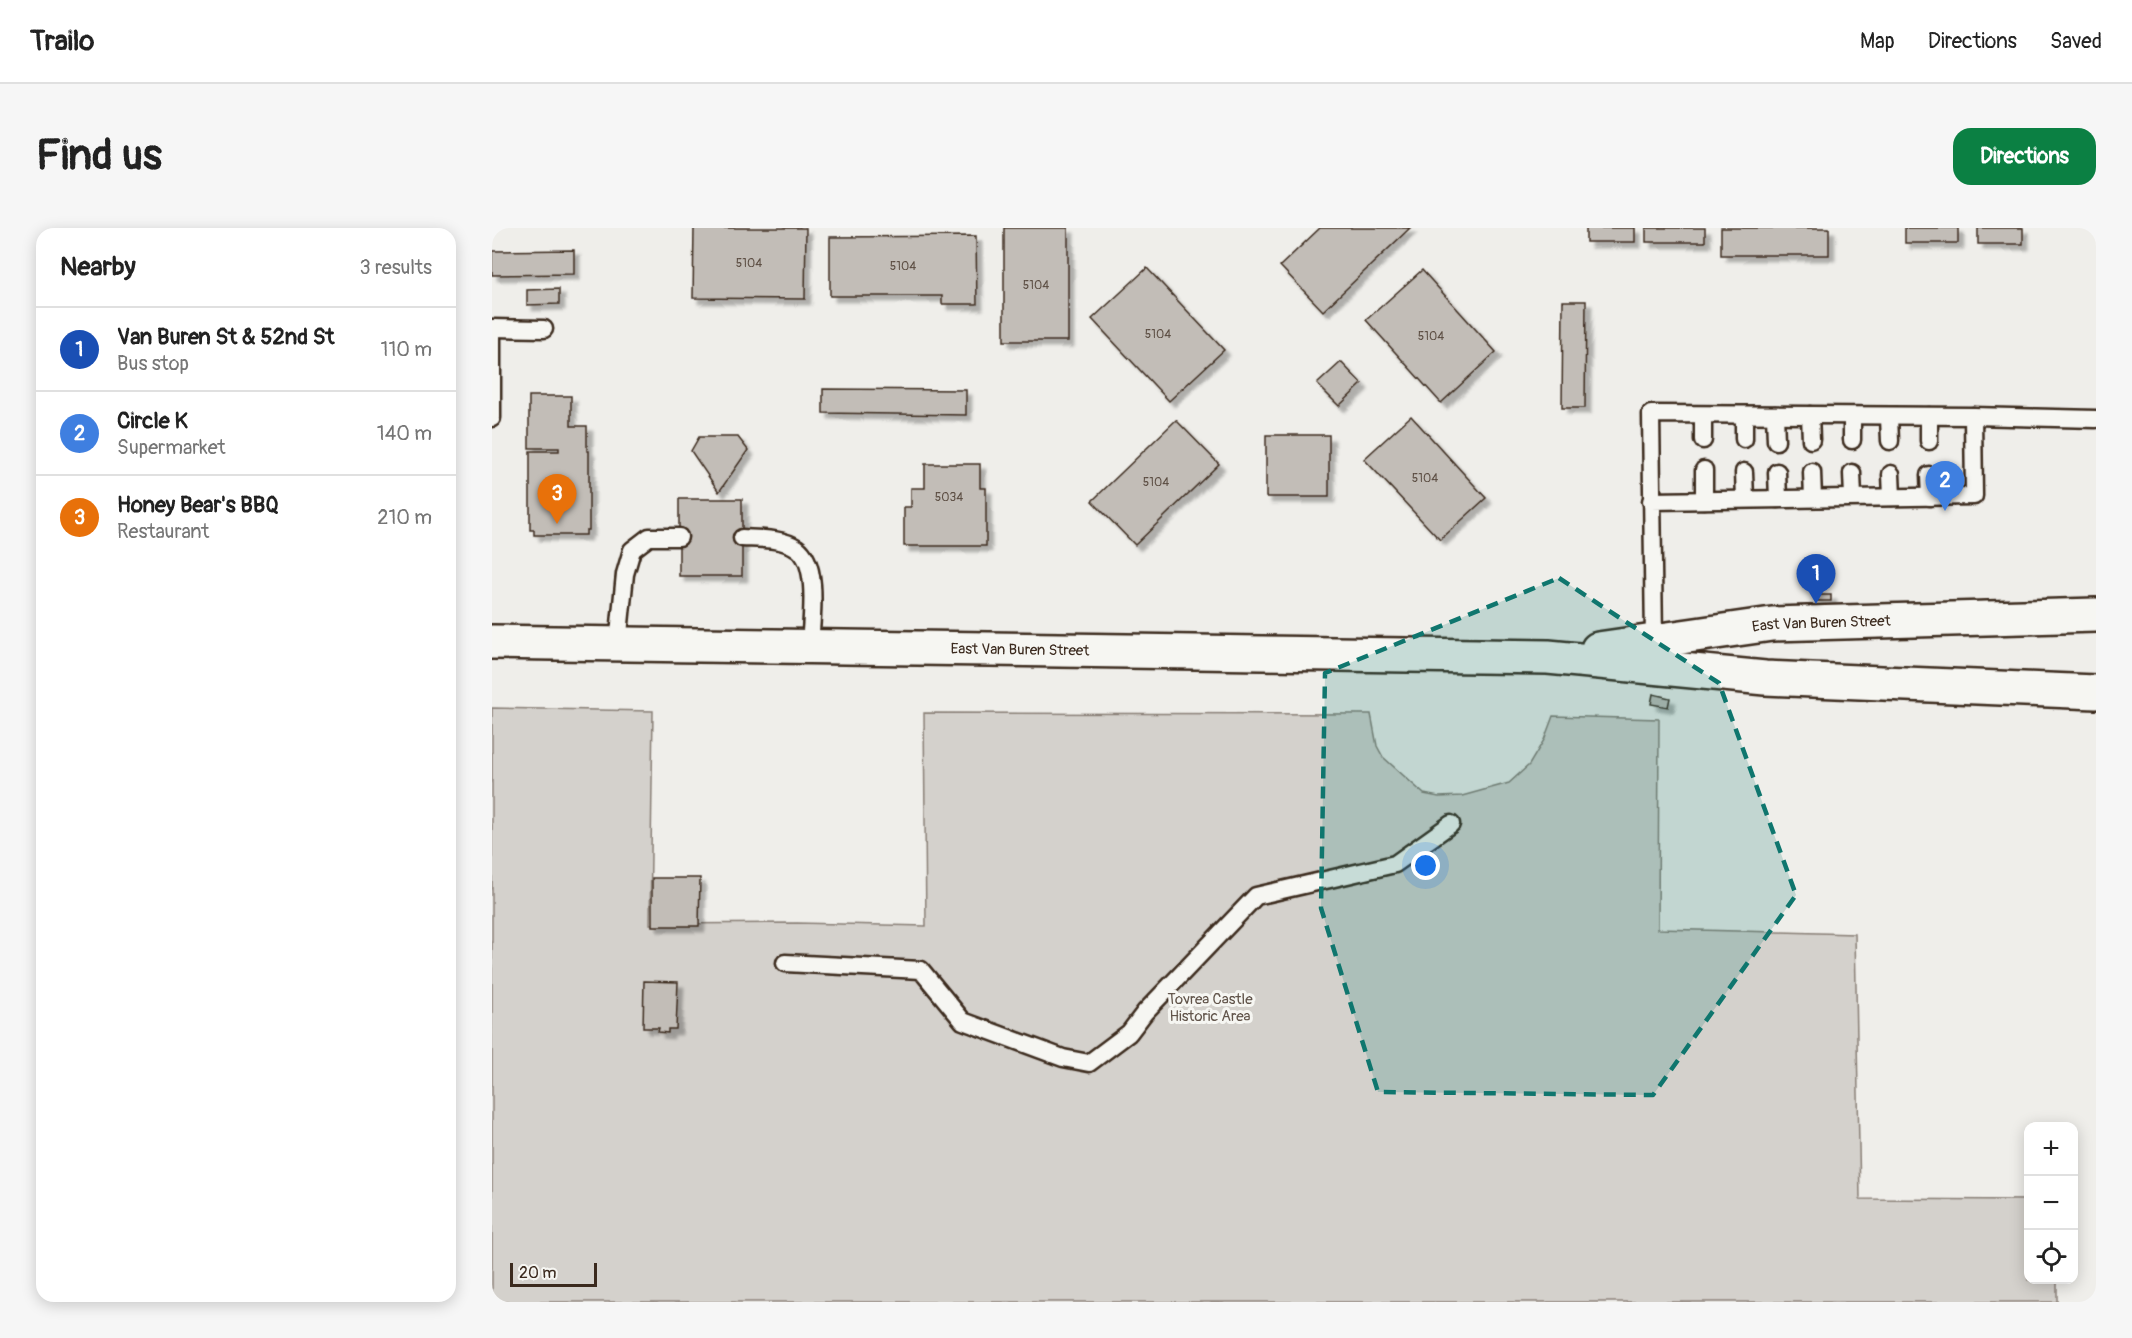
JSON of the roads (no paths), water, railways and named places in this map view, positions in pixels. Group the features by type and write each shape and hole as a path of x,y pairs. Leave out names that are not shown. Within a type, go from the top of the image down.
{"main road":[{"name":"East Van Buren Street","path":"1548,657 1772,624 2096,615"},
{"name":"East Van Buren Street","path":"492,642 1548,657 1765,678 2096,692"}],"lane":[{"path":"492,418 492,328 544,329"},
{"path":"1654,641 1651,414 2096,419"},
{"path":"1703,415 1703,440"},
{"path":"1744,415 1744,439"},
{"path":"1775,415 1776,441"},
{"path":"1810,415 1811,440"},
{"path":"1852,416 1852,440"},
{"path":"1929,416 1929,441"},
{"path":"1651,501 1974,496 1973,416"},
{"path":"1889,417 1890,441"},
{"path":"1704,470 1704,500"},
{"path":"1744,472 1745,499"},
{"path":"1777,472 1778,499"},
{"path":"1812,472 1813,498"},
{"path":"1852,473 1853,497"},
{"path":"1891,474 1892,497"},
{"path":"1929,475 1930,497"},
{"path":"618,644 625,574 632,550 649,537 679,537"},
{"path":"742,538 776,541 797,548 808,561 812,576 810,647"},
{"path":"785,963 921,970 963,1021 1063,1058 1089,1064 1129,1033 1145,1012 1256,896 1395,864 1451,824"}],"place":[{"name":"Circle K","path":"1945,511"},
{"name":"Honey Bear's BBQ","path":"557,524"},
{"name":"Van Buren St & 52nd St","path":"1816,604"}],"park label":[{"name":"Tovrea Castle Historic Area","path":"1210,1008"}]}
